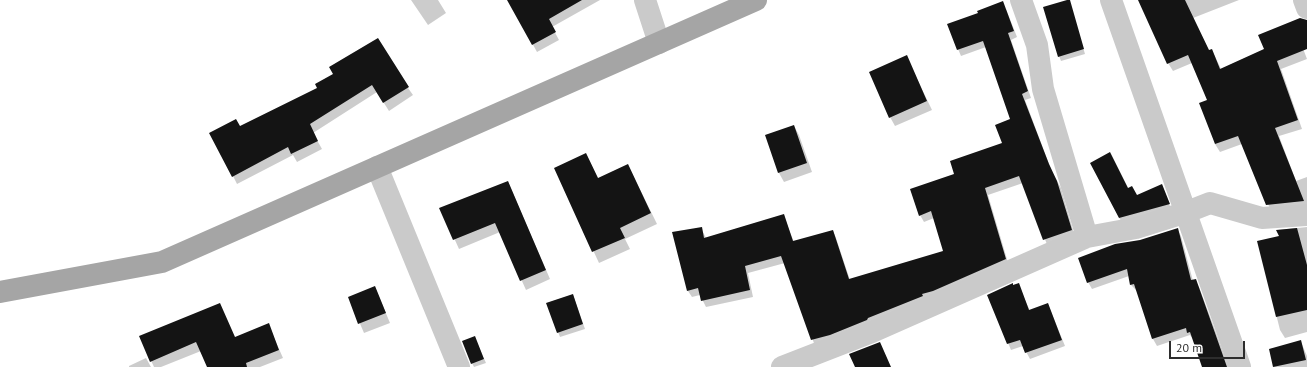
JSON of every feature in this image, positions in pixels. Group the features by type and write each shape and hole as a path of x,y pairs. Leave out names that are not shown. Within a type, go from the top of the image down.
{"main road":[{"path":"0,292 162,262 756,0"}],"street":[{"path":"645,0 659,43"},
{"path":"1021,0 1037,45 1043,89 1087,237"},
{"path":"1112,0 1188,212 1240,367"},
{"path":"1304,0 1307,8"},
{"path":"377,167 459,367"},
{"path":"782,367 872,332 1087,237 1136,228 1188,212 1210,203 1262,218 1307,215"}],"building":[{"path":"507,0 582,0 549,19 556,32 532,45"},
{"path":"1070,0 1084,49 1058,57 1043,7"},
{"path":"1138,0 1185,0 1209,50 1212,49 1220,69 1264,49 1258,35 1300,18 1307,20 1307,49 1277,61 1298,120 1275,128 1304,201 1266,205 1238,136 1215,144 1199,103 1207,100 1188,55 1167,64"},
{"path":"1003,1 1014,31 1008,33 1028,91 1022,94 1057,181 1072,230 1043,240 1019,176 985,188 1006,259 933,291 922,294 923,296 868,318 867,320 830,335 811,340 781,256 745,266 750,290 701,301 698,288 687,291 672,232 702,227 704,238 784,214 793,241 833,230 849,279 943,251 931,211 919,216 910,189 954,174 950,161 1002,143 995,125 1010,119 983,41 957,50 947,24 978,13 977,11"},
{"path":"378,38 409,87 383,103 372,85 310,124 318,141 291,154 288,147 232,177 209,133 236,119 240,126 317,88 315,84 333,74 329,67"},
{"path":"907,55 927,101 889,118 869,72"},
{"path":"794,125 807,163 778,173 765,135"},
{"path":"1110,152 1128,188 1132,186 1137,195 1162,184 1170,204 1119,218 1090,163"},
{"path":"586,153 598,178 628,164 651,213 620,228 625,238 592,252 554,168"},
{"path":"508,181 546,270 520,281 495,223 453,240 439,208"},
{"path":"1178,228 1191,280 1196,279 1227,367 1202,367 1190,332 1187,333 1186,328 1152,339 1134,284 1130,285 1127,269 1087,283 1078,258 1115,244 1140,240"},
{"path":"1297,228 1307,265 1307,310 1276,317 1257,241 1279,236 1276,230"},
{"path":"1013,283 1013,285 1019,283 1029,310 1048,303 1062,340 1025,353 1020,340 1007,344 987,295"},
{"path":"375,286 386,313 358,324 348,297"},
{"path":"573,294 583,324 557,333 546,303"},
{"path":"220,303 235,337 269,323 279,350 246,363 247,367 207,367 196,342 150,362 139,336"},
{"path":"475,336 484,359 471,364 462,341"},
{"path":"1301,340 1306,360 1273,367 1269,349"},
{"path":"880,342 891,367 855,367 849,354"}]}
